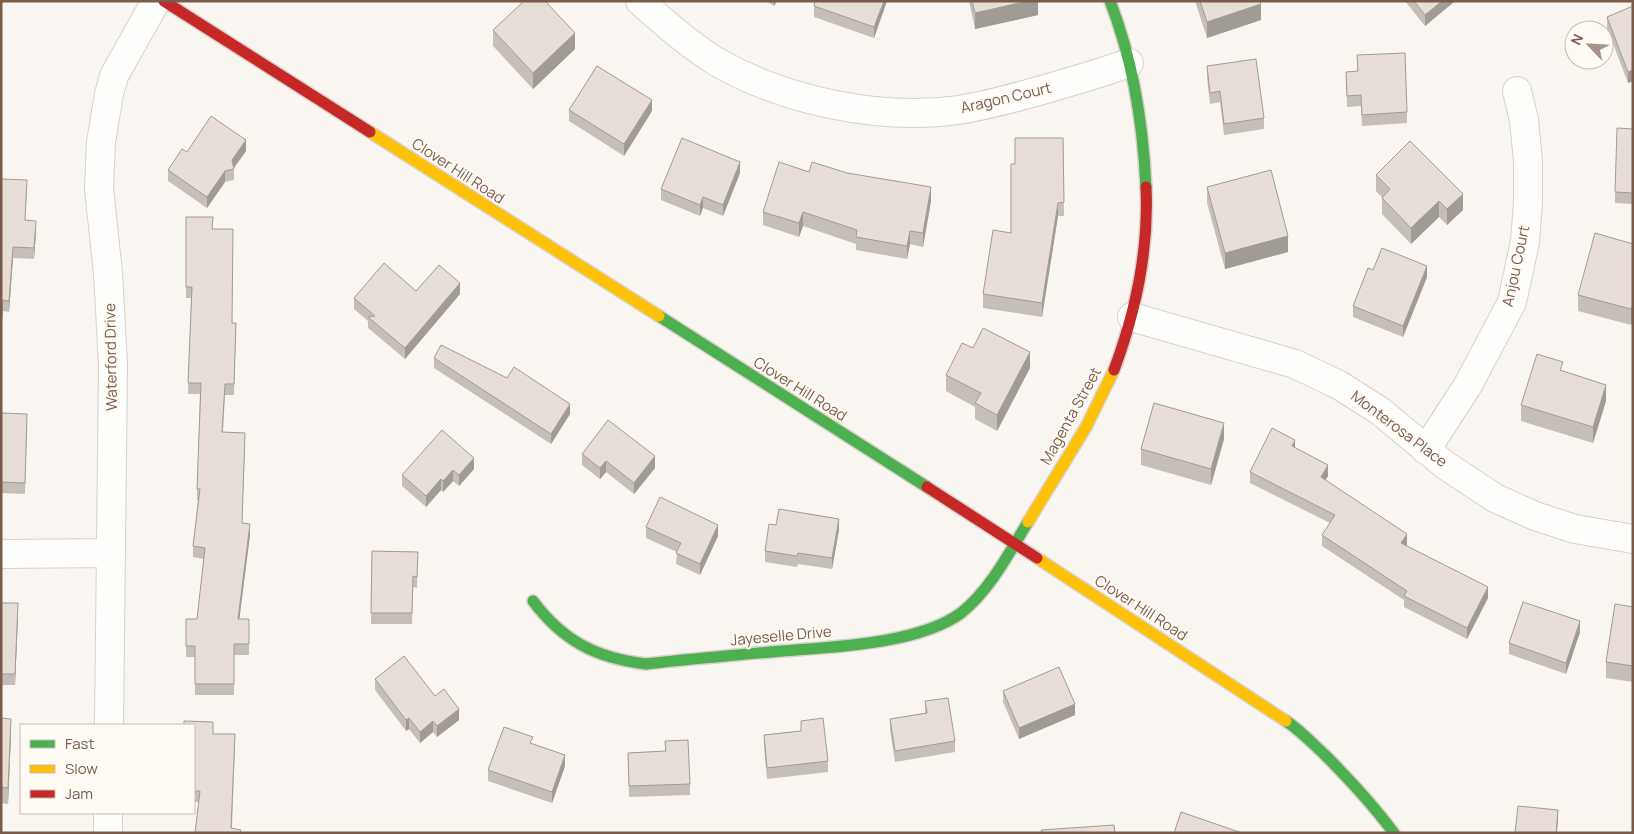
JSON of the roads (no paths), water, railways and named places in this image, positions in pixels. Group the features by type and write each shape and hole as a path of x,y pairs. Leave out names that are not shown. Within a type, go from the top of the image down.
{"street":[{"name":"Waterford Drive","path":"109,724 113,365 108,273 98,189 100,142 114,76 156,1"},
{"name":"Clover Hill Road","path":"164,1 1014,543 1293,726 1326,755 1377,810 1394,833"},
{"name":"Aragon Court","path":"640,1 676,34 717,62 762,84 812,100 863,110 904,112 957,110 996,102 1093,76 1129,63"},
{"name":"Magenta Street","path":"1014,543 1084,430 1112,374 1132,317 1142,267 1147,223 1147,186 1140,115 1129,63 1110,1"},
{"name":"Anjou Court","path":"1426,450 1468,385 1512,302 1525,242 1528,202 1528,161 1524,120 1517,91"},
{"name":"Monterosa Place","path":"1132,317 1295,364 1339,385 1380,411 1445,465 1495,498 1535,516 1575,529 1633,539"},
{"name":"Jayeselle Drive","path":"533,601 552,624 576,643 603,656 624,662 646,664 831,647 925,630 955,617 976,599 993,577 1014,543"},
{"path":"1,554 110,553"},
{"path":"108,814 108,833"}]}
